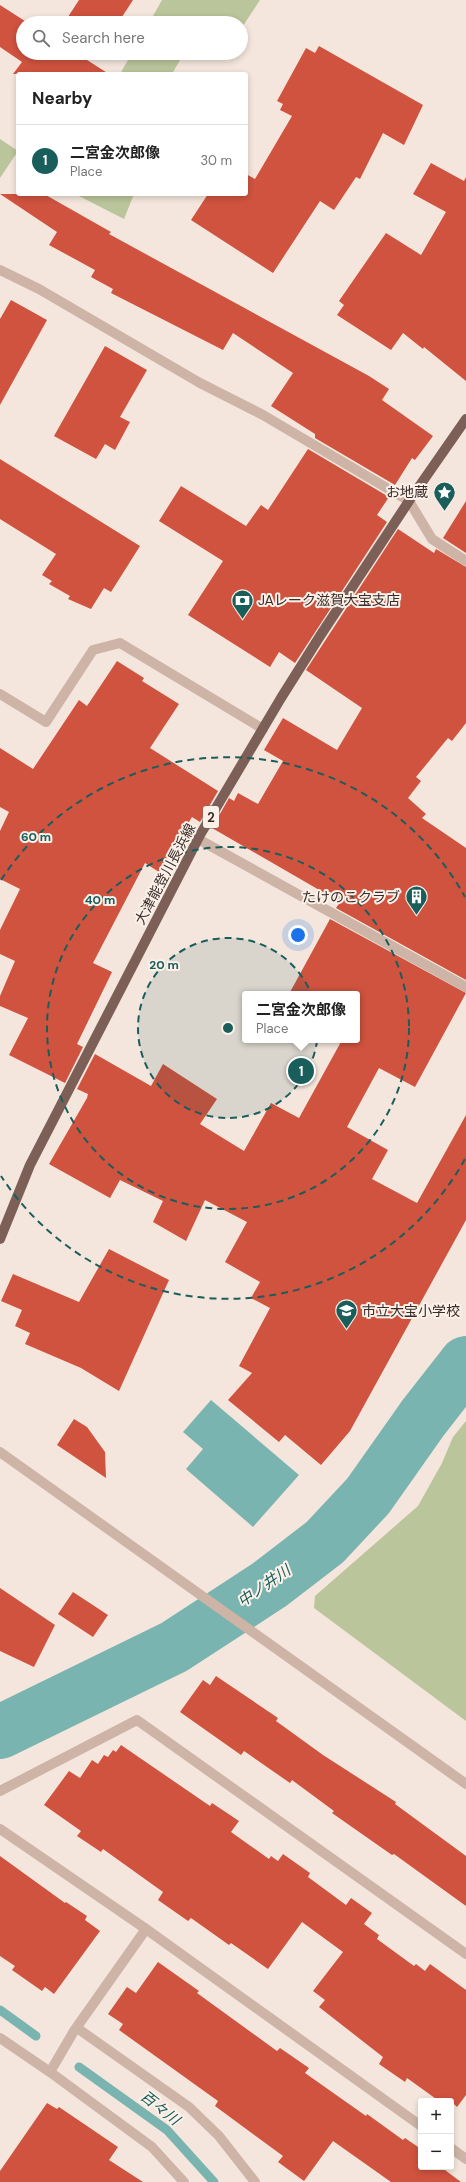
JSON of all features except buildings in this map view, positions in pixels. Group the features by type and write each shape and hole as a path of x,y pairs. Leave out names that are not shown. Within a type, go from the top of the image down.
{"main road":[{"name":"大津能登川長浜線","path":"0,1240 30,1165 198,839 263,728 409,501 466,419"}],"street":[{"path":"2,274 39,289 200,383 263,415 409,501 432,540 466,561"},
{"path":"0,694 46,722 93,650 120,643 263,728"},
{"path":"198,839 466,987"},
{"path":"0,1452 252,1630 466,1784"},
{"path":"0,1791 137,1720 466,1954"},
{"path":"0,1829 146,1929 418,2124"},
{"path":"50,2072 77,2028 146,1929"},
{"path":"77,2028 189,2107 219,2136 255,2182"},
{"path":"0,2038 50,2072 152,2147 184,2182"},
{"path":"454,2150 466,2159"}],"green space":[{"path":"162,0 260,0 248,18 248,16 153,16"},
{"path":"128,60 180,60 173,72 121,72"},
{"path":"0,139 16,150 16,154 0,178"},
{"path":"79,196 133,196 124,219"},
{"path":"466,1421 466,1721 314,1608 315,1596 418,1506 442,1463 453,1437"}],"water":[{"path":"211,1400 299,1475 253,1527 186,1469 203,1449 183,1432"}],"waterway":[{"name":"中ノ井川","path":"0,1732 174,1647 269,1585 325,1542 368,1496 423,1418 466,1363"},
{"name":"百々川","path":"0,2010 36,2036"},
{"name":"百々川","path":"79,2067 167,2130 214,2182"}],"place":[{"name":"お地蔵","path":"444,512"},
{"name":"JAレーク滋賀大宝支店","path":"243,620"},
{"name":"たけのこクラブ","path":"416,916"},
{"name":"二宮金次郎像","path":"301,1071"},
{"name":"市立大宝小学校","path":"347,1330"}]}
